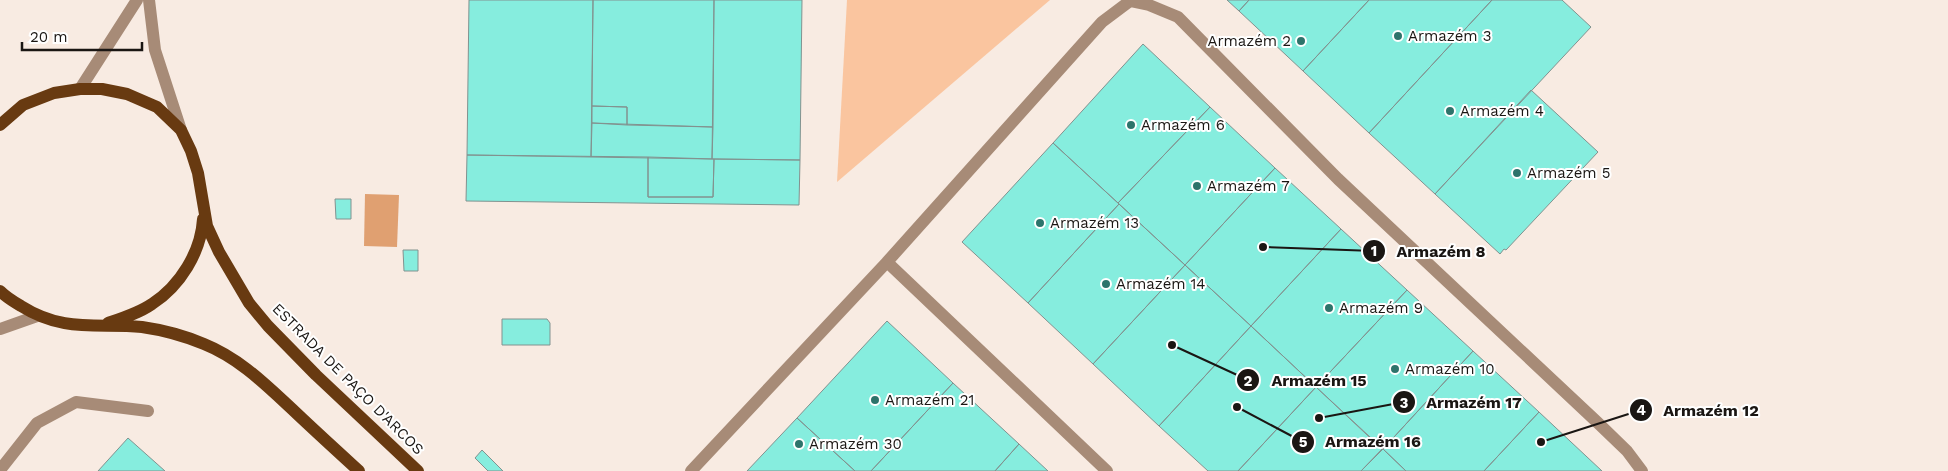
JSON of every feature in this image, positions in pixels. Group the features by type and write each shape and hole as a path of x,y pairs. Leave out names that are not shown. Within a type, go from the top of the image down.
{"main road":[{"name":"ESTRADA DE PAÇO D'ARCOS","path":"0,125 23,105 54,93 80,89 127,94 157,107 181,130 191,151 198,173 207,226 218,252 249,303 268,326 316,375 418,471"},
{"name":"ESTRADA DE PAÇO D'ARCOS","path":"104,325 152,304 176,282 193,257 202,233 204,204"},
{"name":"ESTRADA DE PAÇO D'ARCOS","path":"0,291 37,316 54,322 77,326 104,325 144,328 177,335 205,344 238,362 265,384 359,471"}],"street":[{"path":"80,89 137,0"},
{"path":"149,0 155,50 181,130"},
{"path":"690,471 887,262 1102,22 1130,1 1150,5 1178,17 1338,179 1597,422 1627,452 1642,471"},
{"path":"887,262 1107,471"},
{"path":"0,329 37,316"},
{"path":"0,470 37,423 76,402 148,411"}],"shaded area":[{"path":"847,0 1050,0 837,182"},
{"path":"365,194 399,195 397,247 364,246"}],"building":[{"path":"469,0 593,0 591,157 467,155"},
{"path":"593,0 714,0 713,127 627,125 627,107 592,106"},
{"path":"714,0 802,0 800,160 712,159"},
{"path":"1227,0 1249,0 1239,11"},
{"name":"Armazém 2","path":"1249,0 1369,0 1303,71 1239,11"},
{"name":"Armazém 3","path":"1369,0 1492,0 1369,133 1303,71"},
{"name":"Armazém 4","path":"1492,0 1562,0 1591,27 1435,194 1369,133"},
{"name":"Armazém 6","path":"1143,44 1210,107 1118,203 1053,143"},
{"name":"Armazém 5","path":"1531,90 1598,152 1506,250 1504,249 1500,254 1435,194"},
{"path":"592,106 627,107 627,125 592,123"},
{"name":"Armazém 7","path":"1210,107 1275,168 1185,265 1118,203"},
{"path":"592,123 713,127 712,159 591,157"},
{"name":"Armazém 13","path":"1053,143 1119,204 1028,303 962,242"},
{"path":"467,155 648,157 648,197 713,197 714,159 800,160 799,205 466,201"},
{"path":"648,157 714,159 713,197 648,197"},
{"path":"1275,168 1341,229 1251,326 1185,265"},
{"path":"335,199 351,199 351,219 336,219"},
{"name":"Armazém 14","path":"1119,204 1185,265 1093,364 1028,303"},
{"name":"Armazém 9","path":"1341,229 1407,290 1316,387 1251,326"},
{"path":"403,250 418,250 418,271 404,271"},
{"path":"1185,265 1251,326 1159,426 1093,364"},
{"name":"Armazém 10","path":"1407,290 1473,351 1383,449 1316,387"},
{"path":"502,319 547,319 550,323 550,345 502,345"},
{"name":"Armazém 21","path":"887,321 953,383 871,471 855,471 797,418"},
{"path":"1251,326 1316,387 1238,471 1208,471 1159,426"},
{"path":"1473,351 1539,412 1484,471 1406,471 1383,449"},
{"path":"953,383 1019,444 995,471 871,471"},
{"path":"1316,387 1382,449 1361,471 1238,471"},
{"path":"1539,412 1602,471 1484,471"},
{"name":"Armazém 30","path":"797,418 855,471 747,471"},
{"path":"128,438 165,471 98,471"},
{"path":"1019,444 1048,471 995,471"},
{"path":"1383,449 1406,471 1361,471"},
{"path":"482,450 503,471 488,471 475,458"}],"place":[{"name":"Armazém 3","path":"1398,36"},
{"name":"Armazém 2","path":"1301,41"},
{"name":"Armazém 4","path":"1450,111"},
{"name":"Armazém 6","path":"1131,125"},
{"name":"Armazém 5","path":"1517,173"},
{"name":"Armazém 7","path":"1197,186"},
{"name":"Armazém 13","path":"1040,223"},
{"name":"Armazém 8","path":"1263,247"},
{"name":"Armazém 14","path":"1106,284"},
{"name":"Armazém 9","path":"1329,308"},
{"name":"Armazém 15","path":"1172,345"},
{"name":"Armazém 10","path":"1395,369"},
{"name":"Armazém 21","path":"875,400"},
{"name":"Armazém 16","path":"1237,407"},
{"name":"Armazém 17","path":"1319,418"},
{"name":"Armazém 12","path":"1541,442"},
{"name":"Armazém 30","path":"799,444"}]}
